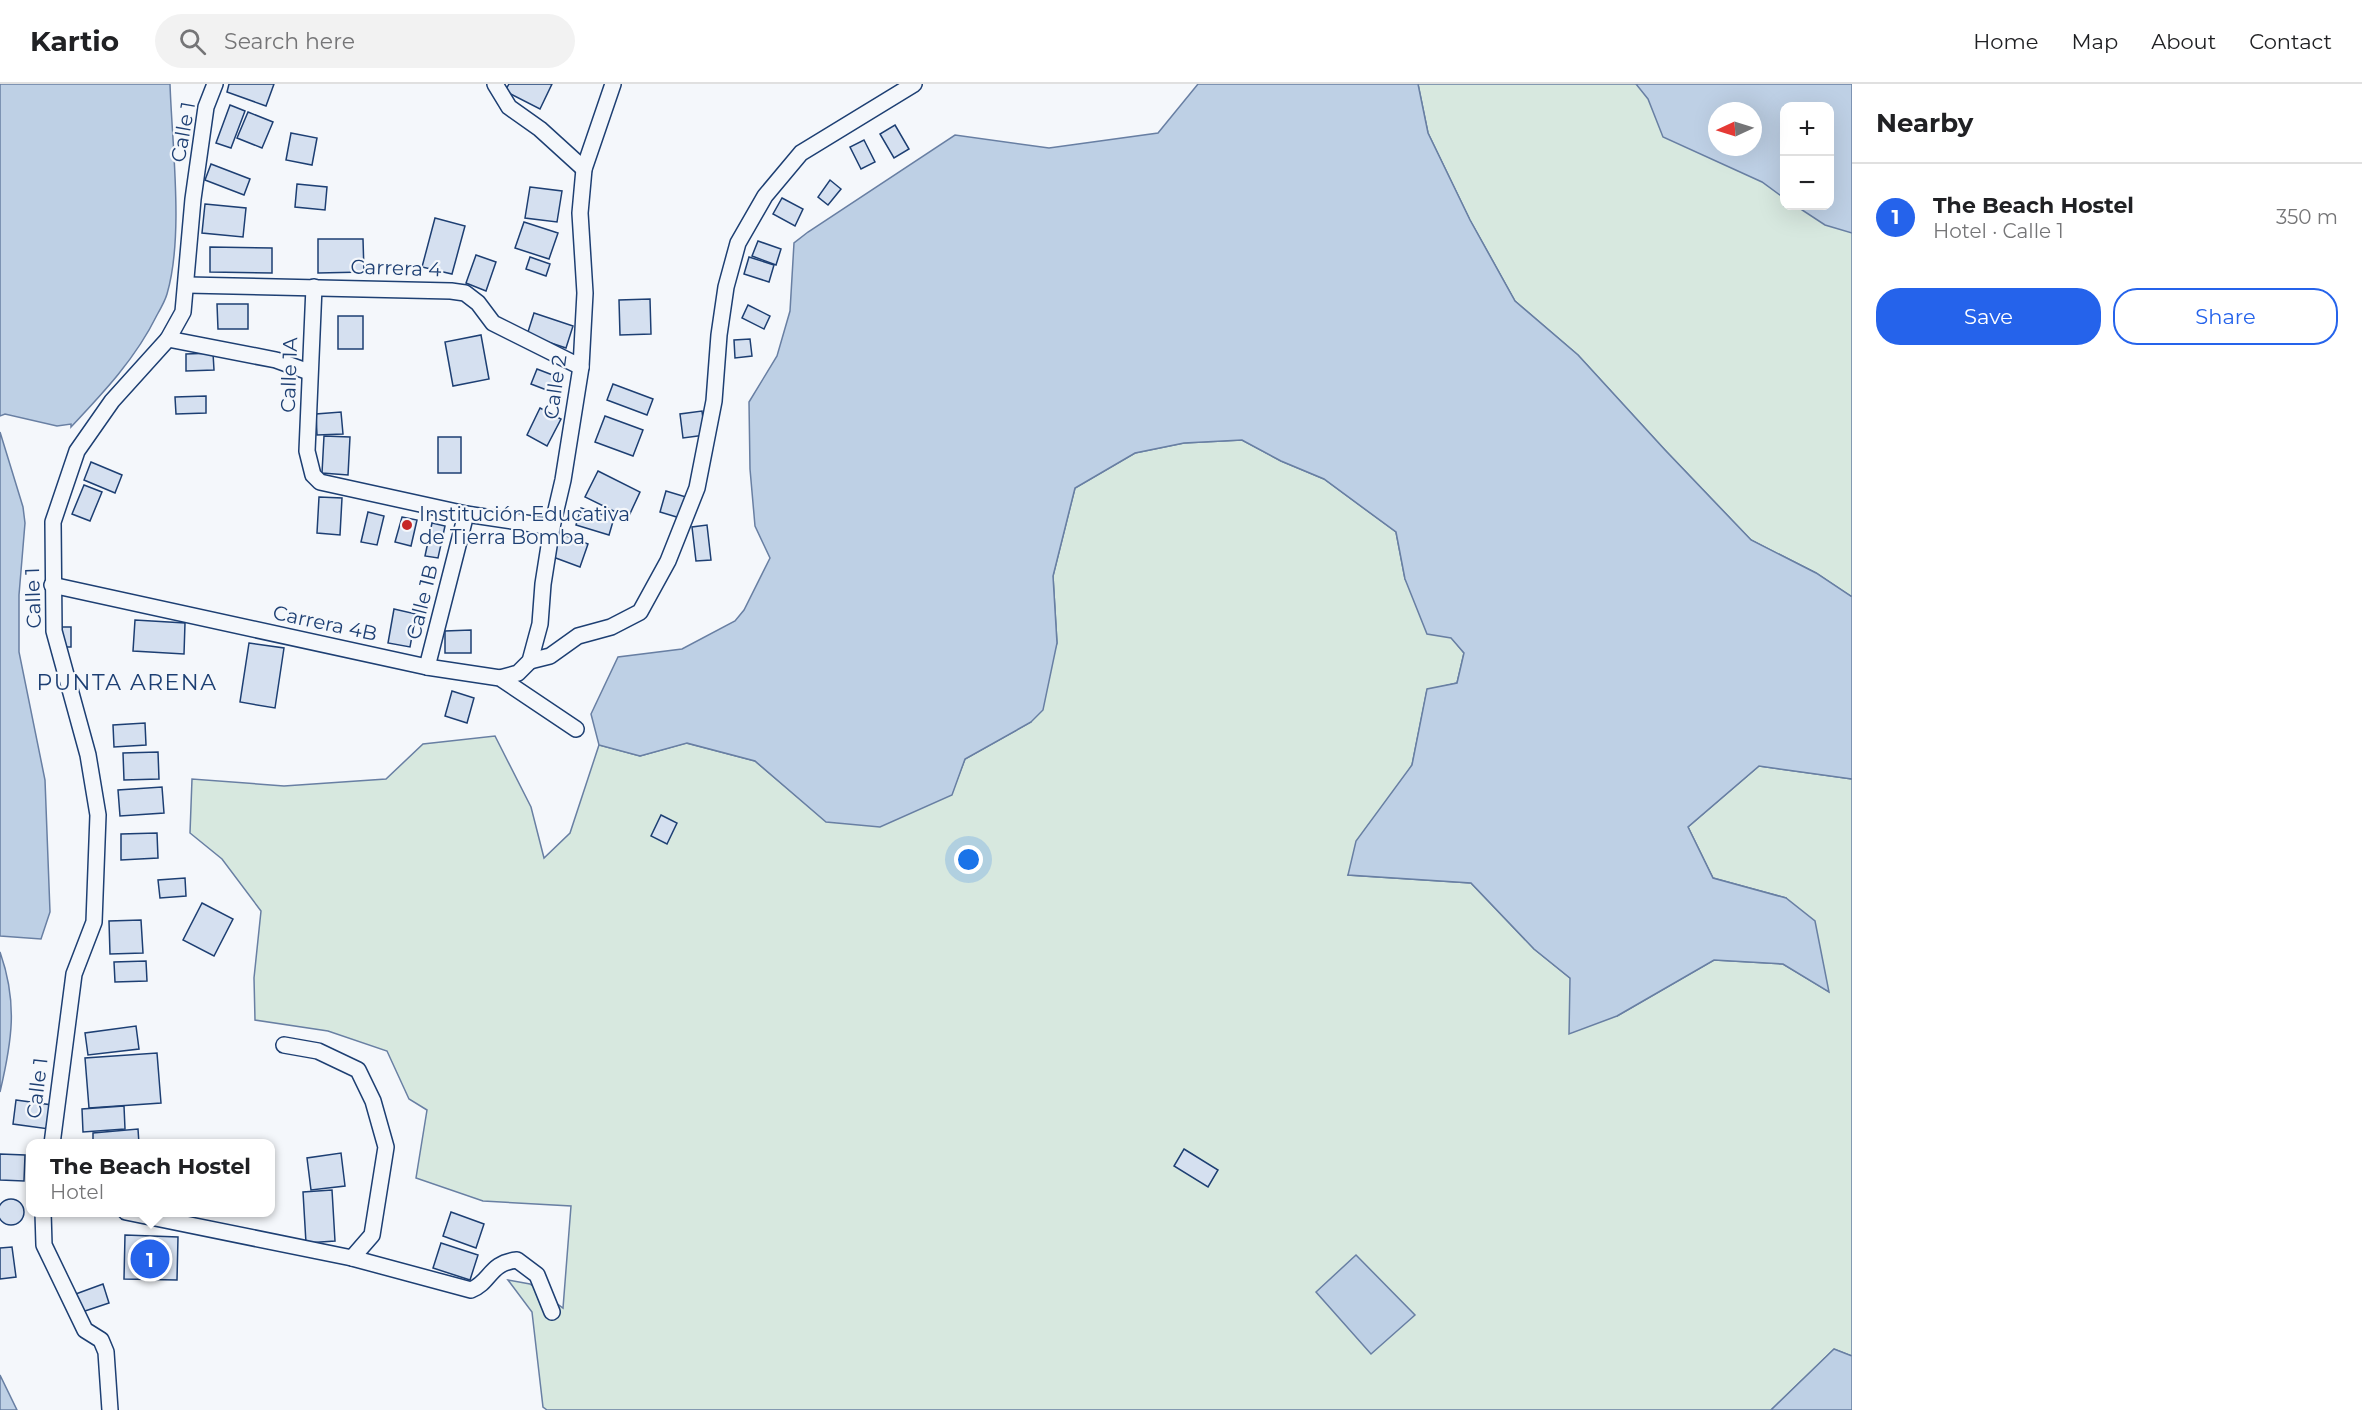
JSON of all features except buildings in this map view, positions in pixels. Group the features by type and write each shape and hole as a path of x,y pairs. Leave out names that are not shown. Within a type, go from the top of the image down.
{"street":[{"name":"Calle 1","path":"53,1139 74,974 94,922 98,815 88,755 54,631 53,522 77,452 112,401 168,339 183,312 193,199 206,107 215,84"},
{"path":"495,84 509,107 540,129 584,169"},
{"name":"Calle 2","path":"530,661 540,624 543,584 580,367 585,293 580,213 584,169 613,84"},
{"path":"500,678 518,673 530,661 550,656 578,636 611,627 640,612 668,561 697,488 714,401 719,334 726,287 738,243 765,196 801,153 914,84"},
{"name":"Carrera 4","path":"186,285 465,293 478,303 493,323 580,367"},
{"name":"Calle 1A","path":"314,287 307,451 313,475 320,482 466,514"},
{"path":"168,339 276,360 309,372"},
{"path":"466,514 552,527"},
{"name":"Calle 1B","path":"427,667 466,514"},
{"name":"Carrera 4B","path":"52,585 427,667 500,678 576,729"},
{"path":"284,1045 318,1051 358,1070 373,1101 386,1147 372,1235 352,1258"},
{"path":"43,1217 44,1245 85,1330 101,1340 106,1352 110,1410"},
{"path":"151,1217 352,1258 471,1290 478,1286 498,1265 517,1260 537,1275 552,1312"}],"shaded area":[{"path":"1418,84 1852,84 1852,597 1816,573 1751,540 1578,355 1515,301 1470,220 1428,133"},
{"path":"1242,440 1281,461 1324,479 1396,532 1405,579 1464,653 1457,683 1427,690 1412,765 1348,875 1471,883 1534,949 1617,1016 1714,960 1783,964 1828,991 1786,898 1713,878 1688,827 1759,766 1852,779 1852,1356 1834,1349 1771,1410 547,1410 543,1407 532,1312 508,1280 530,1284 563,1308 571,1206 483,1201 416,1178 427,1110 409,1099 387,1051 328,1031 255,1020 254,978 261,911 222,859 190,833 192,779 284,786 386,779 423,744 495,736 531,807 544,858 570,833 599,745 640,756 686,743 755,761 826,821 951,795 965,759 1031,722 1057,643 1053,576 1075,488 1135,453 1184,443"}],"water":[{"path":"0,84 170,84 176,218 172,271 167,294 149,331 129,360 71,427 71,424 57,426 5,414 0,416"},
{"path":"1198,84 1418,84 1428,133 1470,220 1515,301 1578,355 1751,540 1816,573 1852,597 1852,779 1759,766 1688,827 1713,878 1786,898 1815,921 1829,992 1783,964 1714,960 1617,1016 1569,1034 1570,978 1534,949 1471,883 1348,875 1356,841 1412,765 1427,689 1457,683 1464,653 1451,638 1427,634 1405,579 1396,532 1324,479 1281,461 1242,440 1184,443 1135,453 1075,488 1053,576 1057,643 1043,710 1031,722 965,759 952,795 880,827 826,822 755,761 687,743 640,756 599,745 591,714 618,657 682,649 735,621 744,610 770,558 755,526 750,469 749,402 777,356 790,311 794,243 955,135 1049,148 1158,133"},
{"path":"1636,84 1852,84 1852,233 1825,225 1802,210 1834,210 1834,102 1780,102 1780,195 1762,182 1663,137 1648,99"},
{"path":"0,432 23,507 25,523 19,595 19,652 45,780 50,912 41,939 0,936"},
{"path":"0,952 9,988 11,1022 8,1056 0,1092"},
{"path":"1356,1255 1415,1315 1371,1354 1316,1292"},
{"path":"1834,1349 1852,1356 1852,1410 1771,1410"},
{"path":"0,1375 17,1410 0,1410"}],"place":[{"name":"Institución Educativa de Tierra Bomba","path":"407,525"},
{"name":"The Beach Hostel","path":"150,1259"}],"district":[{"name":"PUNTA ARENA","path":"127,682"}]}
